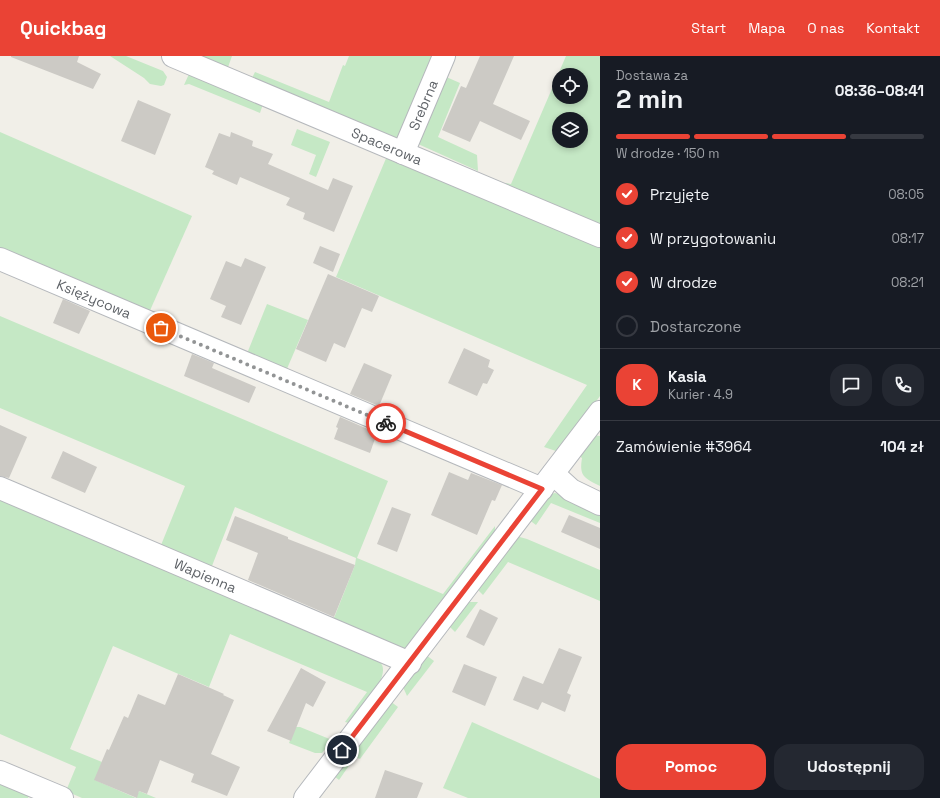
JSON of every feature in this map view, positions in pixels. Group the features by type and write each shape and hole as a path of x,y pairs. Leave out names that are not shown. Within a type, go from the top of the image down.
{"street":[{"name":"Spacerowa","path":"173,56 600,236"},
{"name":"Srebrna","path":"403,153 444,56"},
{"name":"Księżycowa","path":"0,260 547,482 560,480 571,490 600,504"},
{"path":"305,798 410,663 600,412"},
{"name":"Wapienna","path":"0,488 410,663"},
{"path":"0,772 62,798"}],"green space":[{"path":"110,56 126,56 163,71 167,77 164,85 161,86 150,84 144,78"},
{"path":"196,56 232,56 227,70"},
{"path":"349,56 437,56 400,138 395,139 251,80 255,72 329,102 343,65 345,66"},
{"path":"566,56 600,56 600,228 504,189 506,183 511,184 552,89 552,104 588,104 588,68 561,68"},
{"path":"189,74 263,104 260,113 189,84 184,85"},
{"path":"444,76 460,83 438,137 477,155 478,171 418,144"},
{"path":"297,129 330,142 316,177 309,174 316,155 291,145"},
{"path":"0,132 192,216 148,315 0,252"},
{"path":"387,156 600,246 600,396 559,452 544,447 587,385 336,277"},
{"path":"267,304 308,320 286,371 246,356"},
{"path":"0,316 388,481 357,558 443,594 495,526 495,532 408,647 401,650 332,623 355,565 356,558 235,507 210,571 159,550 185,486 0,408"},
{"path":"592,435 600,436 600,486 584,476 581,469 582,458 578,455"},
{"path":"555,493 600,513 600,523 551,503 536,525 528,519 551,494"},
{"path":"0,497 376,658 382,665 383,671 381,679 372,695 349,723 345,722 367,692 230,634 209,687 113,646 70,749 102,762 95,780 136,798 82,798 66,791 76,767 0,734"},
{"path":"516,536 527,539 600,570 600,601 508,562 483,595 479,591 478,586"},
{"path":"467,602 478,602 455,632 449,626"},
{"path":"426,655 434,661 407,696 403,687"},
{"path":"390,701 398,707 360,759 355,757 339,780 334,776"},
{"path":"472,722 600,779 600,798 468,798 443,788"},
{"path":"296,727 300,727 332,740 322,753 315,753 289,743"},
{"path":"0,781 30,793 28,798 0,798"},
{"path":"139,791 156,798 136,798"}],"building":[{"path":"11,56 79,56 77,62 101,74 93,89"},
{"path":"480,56 514,56 493,104 530,121 521,140 480,121 470,142 442,130 461,86 466,88"},
{"path":"138,100 171,114 155,155 121,141"},
{"path":"231,132 253,141 252,146 273,154 268,164 328,190 333,178 353,186 334,232 303,219 305,213 286,205 290,198 240,177 237,185 212,174 214,171 205,167 219,133 230,137"},
{"path":"320,246 340,254 333,272 313,263"},
{"path":"245,258 266,267 241,325 221,317 226,306 210,299 226,261 241,267"},
{"path":"328,274 379,296 372,312 362,308 345,348 334,343 326,362 296,349"},
{"path":"63,299 90,311 79,334 53,323"},
{"path":"464,348 490,360 488,367 494,370 487,384 483,383 477,396 448,383"},
{"path":"192,354 214,363 212,368 256,387 249,403 184,376"},
{"path":"364,363 392,375 379,406 350,394"},
{"path":"340,417 377,433 370,453 334,439 338,428 336,427"},
{"path":"0,425 27,437 9,478 0,476"},
{"path":"63,451 97,467 85,493 51,478"},
{"path":"449,472 468,480 471,473 502,485 495,501 492,500 477,535 431,515"},
{"path":"392,507 411,514 397,552 377,544"},
{"path":"569,515 600,528 600,549 561,532"},
{"path":"235,516 288,537 288,539 355,565 334,617 248,580 258,553 226,540"},
{"path":"480,609 498,618 484,646 466,637"},
{"path":"559,648 582,657 567,693 571,695 565,712 542,702 538,710 513,700 523,676 543,684"},
{"path":"464,664 497,677 485,706 452,692"},
{"path":"301,668 326,682 313,707 306,703 291,741 267,731"},
{"path":"178,674 224,694 223,695 234,700 211,754 240,767 227,796 191,782 194,774 160,760 147,794 139,791 137,798 94,780 107,749 109,750 124,716 128,718 138,694 165,705"},
{"path":"385,770 423,783 417,798 375,798"}],"way so far":[{"path":"161,328 386,423"}],"route":[{"path":"342,750 542,489 386,423"}]}
